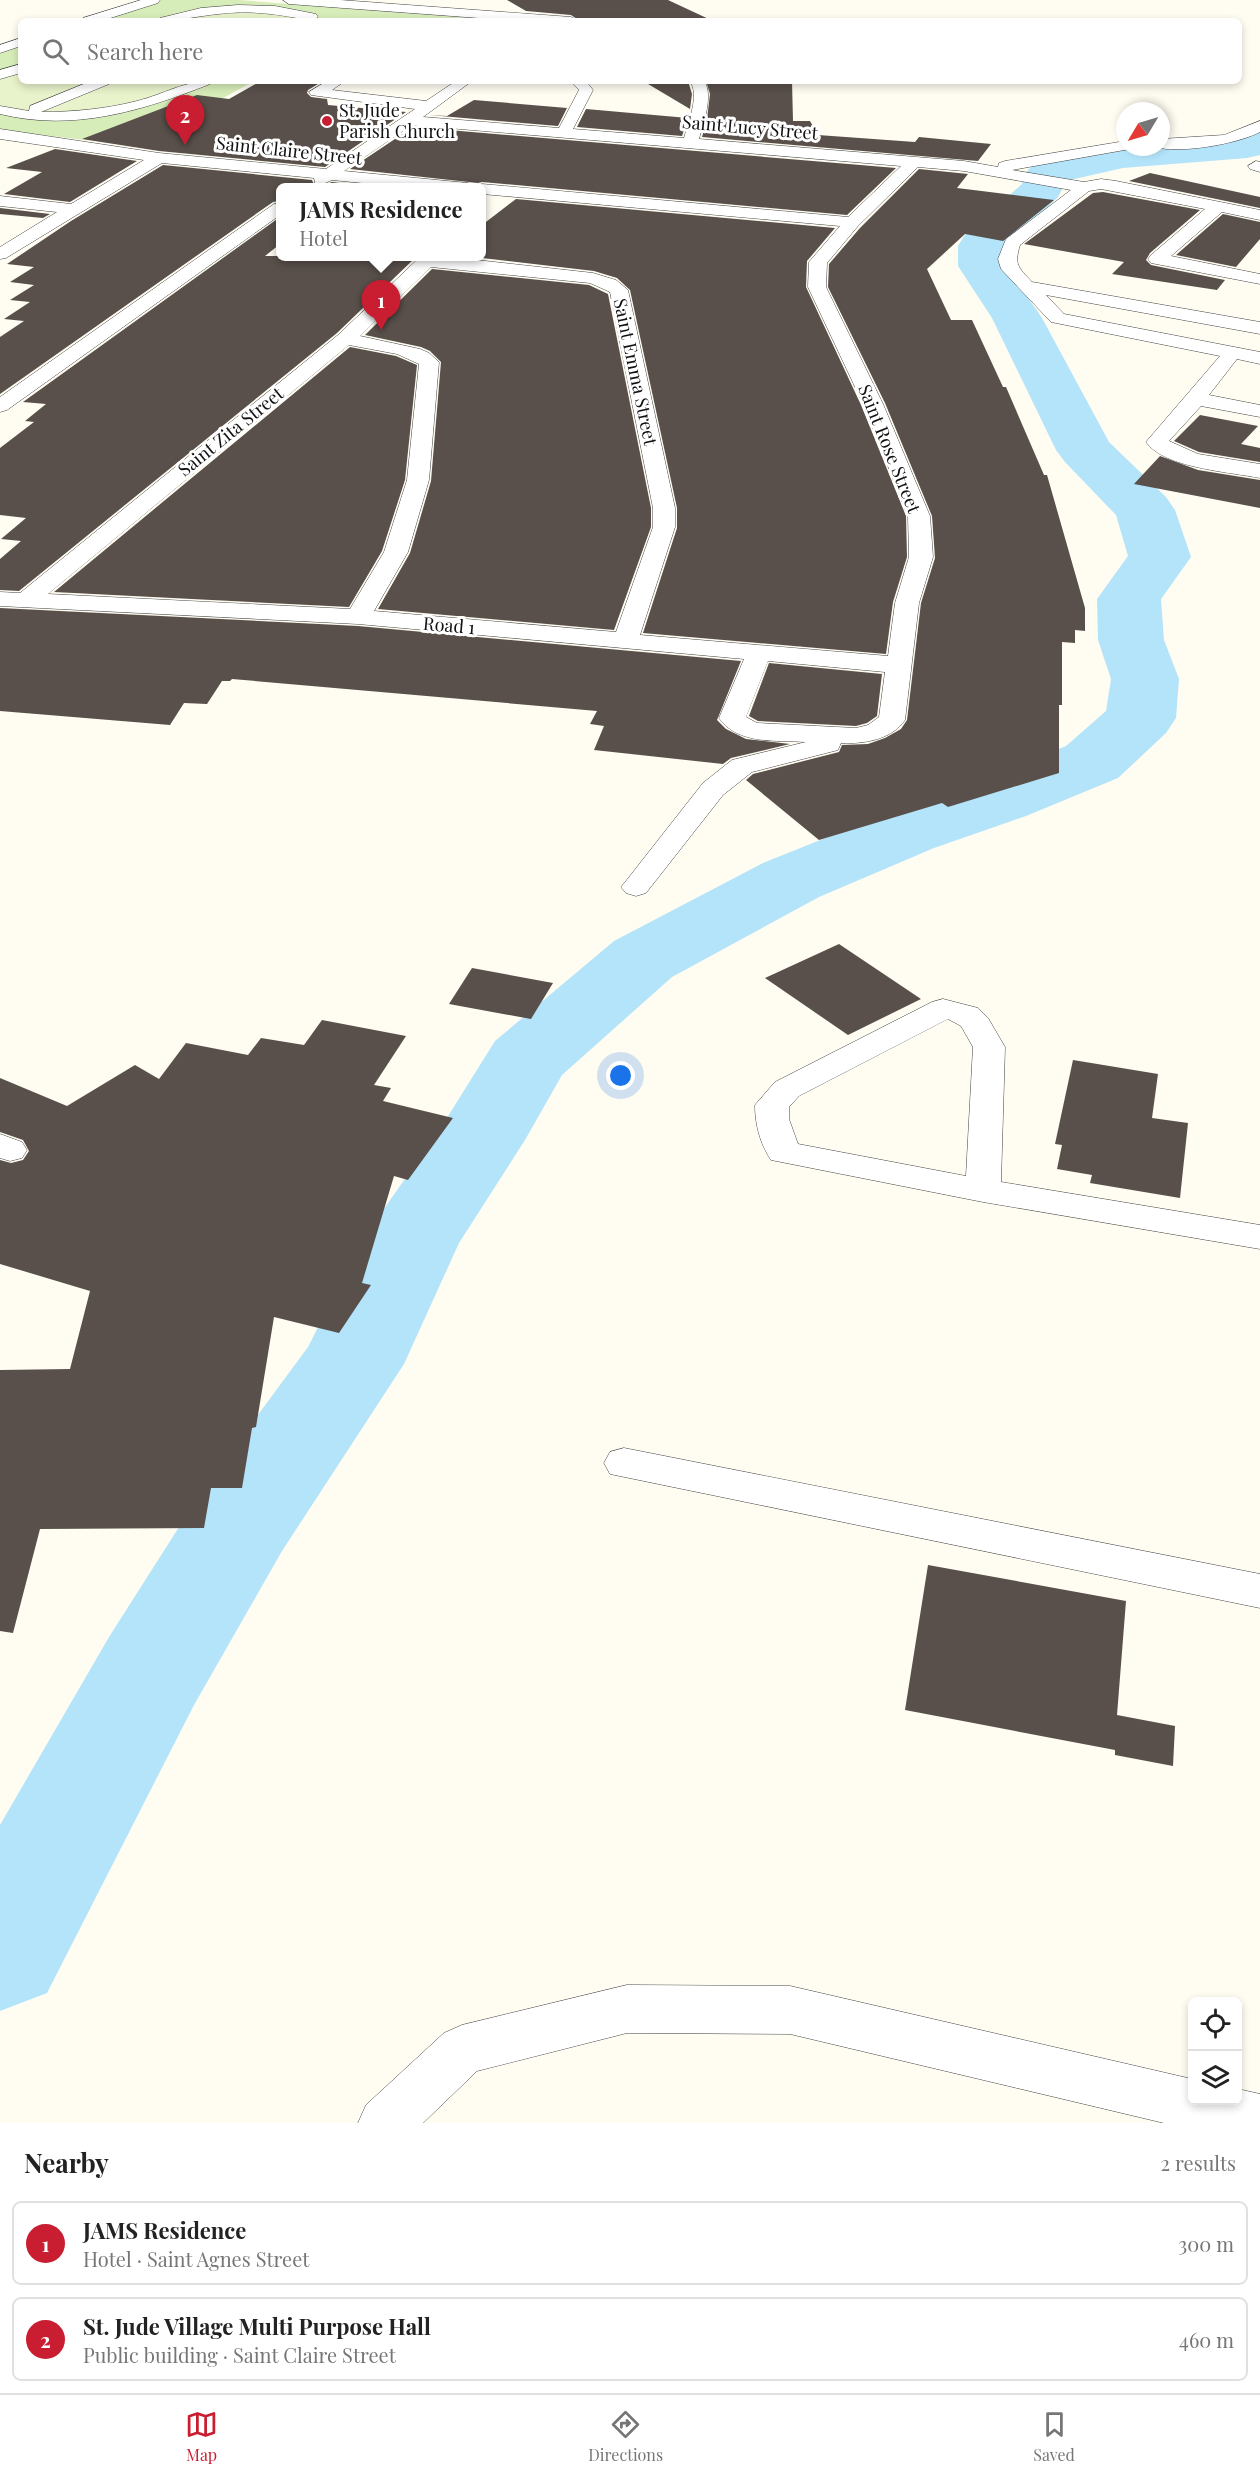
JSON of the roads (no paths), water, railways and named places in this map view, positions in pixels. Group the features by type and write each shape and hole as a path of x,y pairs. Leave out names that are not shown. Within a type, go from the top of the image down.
{"street":[{"path":"97,18 154,0"},
{"path":"289,0 364,2 522,18"},
{"path":"545,18 562,6"},
{"path":"179,18 211,11 254,9 297,13 314,18"},
{"path":"0,48 18,43"},
{"path":"0,75 18,69"},
{"path":"0,125 97,84"},
{"path":"0,110 21,115 78,115 158,100 198,84"},
{"path":"332,84 316,92 430,106"},
{"path":"564,132 586,90 581,84"},
{"path":"691,142 700,103 699,84"},
{"path":"317,183 460,85"},
{"path":"430,87 460,85"},
{"name":"Saint Lucy Street","path":"411,120 988,169 1084,187 1101,184 1116,186 1260,215"},
{"path":"1170,144 1213,142 1235,138 1260,126"},
{"name":"Saint Claire Street","path":"0,134 159,158 414,183"},
{"path":"988,169 1116,148"},
{"path":"0,254 159,158"},
{"name":"Saint Rose Street","path":"759,653 732,718 738,725 753,731 856,736 878,731 892,720 907,603 921,557 919,516 873,404 818,287 818,262 852,222 914,162"},
{"path":"1084,187 1012,243 1007,259 1010,269 1058,318 1260,358"},
{"path":"486,189 852,222"},
{"path":"491,207 509,191"},
{"path":"0,201 73,209"},
{"path":"1219,206 1157,259 1260,279"},
{"path":"0,406 276,211"},
{"name":"Saint Zita Street","path":"25,601 345,339 427,261"},
{"name":"Saint Emma Street","path":"446,261 593,278 619,290 664,508 664,526 625,641"},
{"path":"1027,286 1260,328"},
{"path":"345,339 406,351 423,356 429,362 418,480 396,552 358,617"},
{"path":"1233,352 1196,399 1157,442 1166,450 1183,455 1260,471"},
{"path":"1196,399 1260,411"},
{"name":"Road 1","path":"0,599 358,617 898,665"},
{"path":"636,887 713,789 742,766 856,736"},
{"path":"983,1191 989,1047 981,1029 970,1017 957,1010 943,1009 932,1014 788,1089 772,1105 772,1119 783,1152 983,1191 1260,1237"},
{"path":"624,1463 1260,1592"},
{"path":"385,2123 462,2050 627,2009 790,2010 1260,2120"}],"waterway":[{"path":"0,1950 151,1671 242,1521 352,1364 411,1240 479,1140 526,1060 643,959 791,880 907,832 999,800 1092,762 1141,718 1145,679 1131,640 1129,599 1160,557 1145,510 1085,450 1017,318 982,266 981,246 1043,188 1045,176 1056,170 1123,155 1247,146 1260,142"}],"place":[{"name":"St. Jude Parish Church","path":"327,121"},
{"name":"St. Jude Village Multi Purpose Hall","path":"185,145"},
{"name":"JAMS Residence","path":"381,330"}]}
